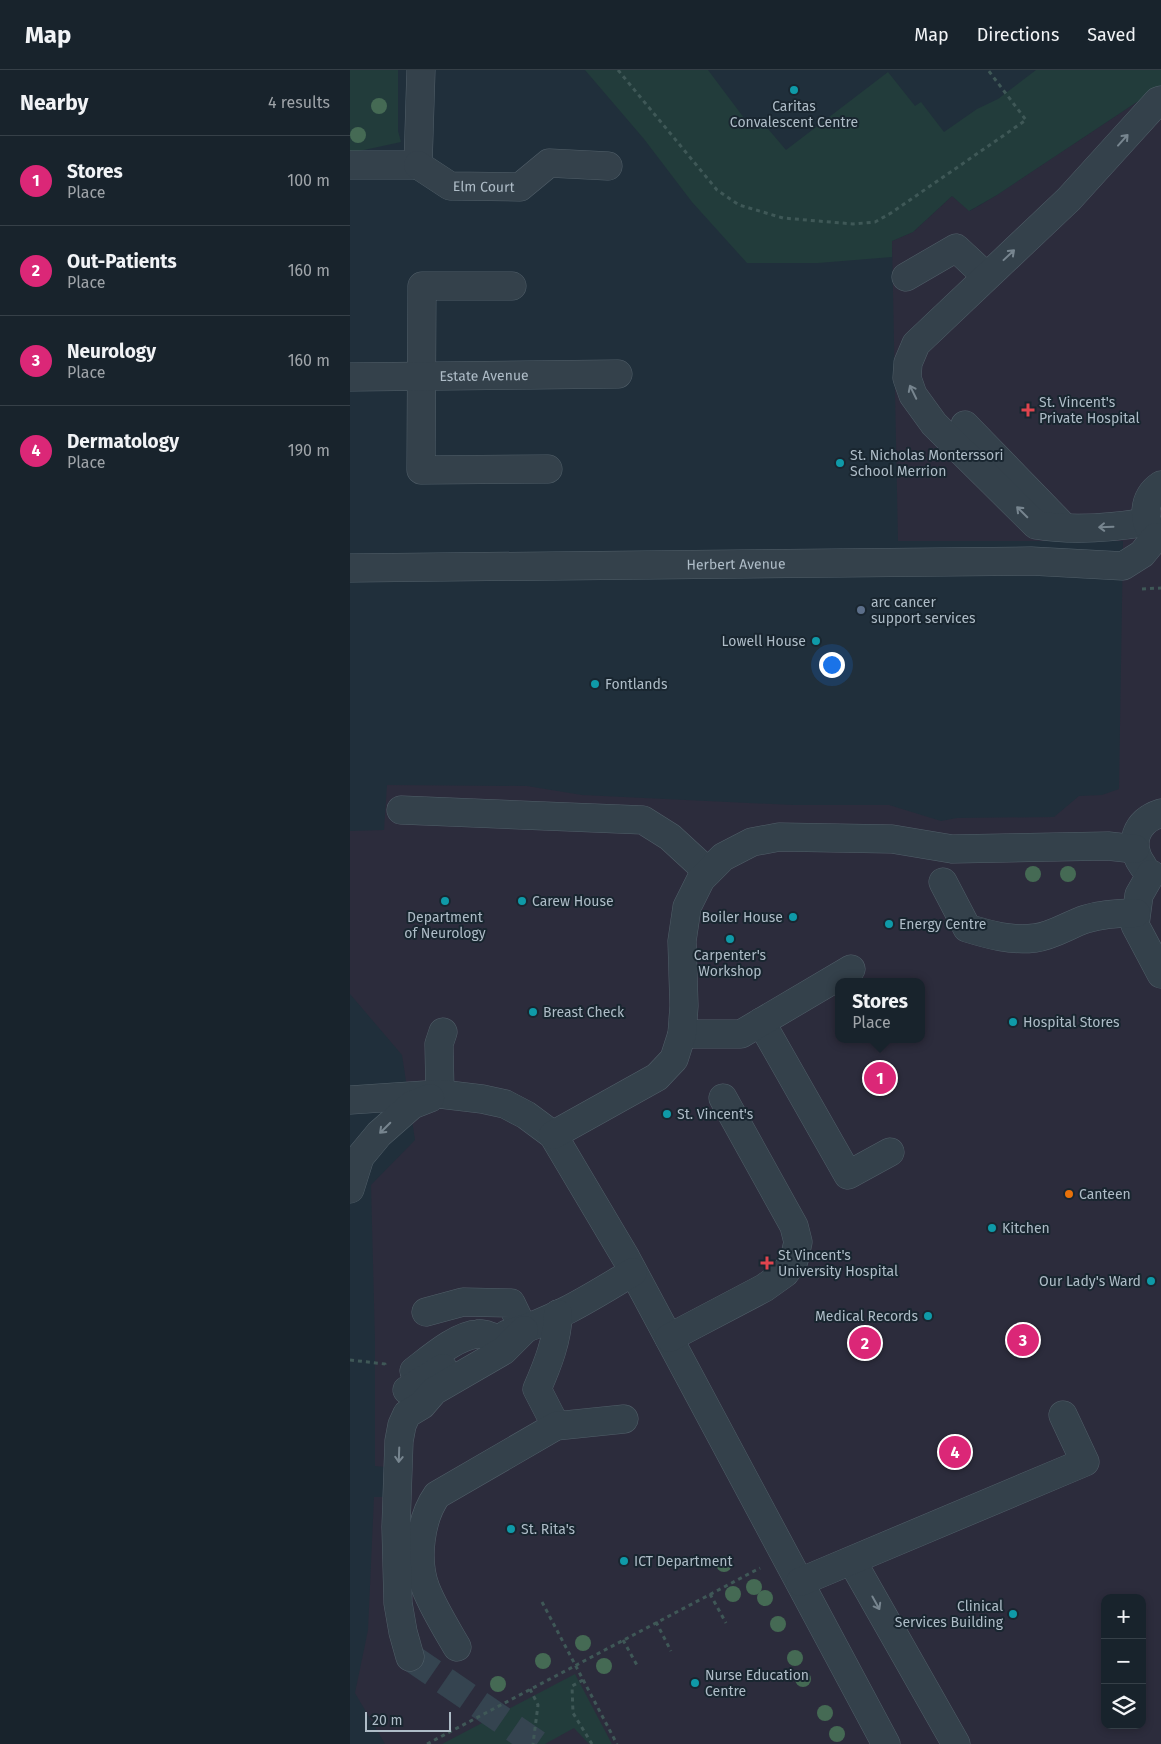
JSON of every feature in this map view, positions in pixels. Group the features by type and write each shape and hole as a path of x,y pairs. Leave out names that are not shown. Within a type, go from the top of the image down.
{"street":[{"path":"350,165 418,165 421,70"},
{"path":"1154,533 1124,526 1057,529 1036,526 934,424 913,395 907,378 908,363 916,344 1069,199 1158,101 1161,100"},
{"name":"Elm Court","path":"418,165 450,186 520,187 549,163 608,166"},
{"path":"906,277 956,248 986,276"},
{"path":"512,286 422,286 421,470 548,470"},
{"name":"Estate Avenue","path":"350,377 618,374"},
{"path":"965,425 1065,528"},
{"path":"1154,533 1146,512 1147,502 1152,493 1161,485"},
{"name":"Herbert Avenue","path":"350,568 1032,561 1123,566 1142,554 1154,533"},
{"path":"401,810 643,820 670,837 708,872"},
{"path":"1161,812 1151,816 1142,824 1135,839 1135,849 1142,866 1156,876 1139,895 1134,925 1161,974"},
{"path":"553,1135 657,1077 674,1059 682,1034 684,1006 682,941 687,907 701,879 723,857 752,842 779,837 892,839 952,849 1108,846 1135,849"},
{"path":"943,882 968,928 996,937 1012,939 1037,938 1087,919 1113,913 1136,913"},
{"path":"836,978 851,969"},
{"path":"682,1034 740,1034 835,978"},
{"path":"761,1022 848,1175 890,1152"},
{"path":"440,1094 438,1044 443,1032"},
{"path":"350,1189 360,1157 379,1134 412,1105 440,1094"},
{"path":"350,1100 440,1094 482,1099 504,1104 526,1115 553,1135 633,1272 886,1744"},
{"path":"669,1338 764,1288 785,1274 794,1260 798,1242 794,1226 723,1098"},
{"path":"410,1657 398,1603 396,1528 399,1441 414,1371 462,1338 478,1333 493,1337 606,1288 633,1272"},
{"path":"523,1391 536,1347 534,1319"},
{"path":"407,1402 422,1405 434,1390 502,1351 534,1319"},
{"path":"534,1319 558,1329 543,1376 536,1389 556,1426"},
{"path":"800,1582 1085,1462 1063,1415"},
{"path":"457,1647 425,1588 421,1572 422,1529 429,1506 437,1495 556,1426 624,1419"},
{"path":"852,1560 956,1744"}],"path":[{"path":"618,70 717,190 739,205 783,218 854,224 875,222 891,213 1026,120 988,70"},
{"path":"427,1744 656,1622 785,1556"},
{"path":"710,1594 726,1624"},
{"path":"542,1602 617,1744"},
{"path":"656,1622 671,1651"},
{"path":"623,1640 638,1667"},
{"path":"583,1680 572,1686 574,1713 592,1744"},
{"path":"530,1689 538,1705 533,1744"}],"shaded area":[{"name":"St Vincent's University Hospital","path":"1161,86 1161,1744 385,1744 355,1693 368,1630 374,1497 383,1497 384,1467 375,1466 375,1341 371,1185 415,1140 402,1055 350,994 350,831 384,830 387,785 527,786 582,795 793,805 889,805 941,821 957,818 1054,817 1079,796 1102,795 1119,789 1123,541 898,541 892,241 913,232 952,196 970,211"}],"green space":[{"path":"350,70 398,70 398,131 401,142 350,153"},
{"path":"585,70 708,70 753,130 763,123 786,150 888,72 915,106 921,102 944,132 977,109 998,99 1036,70 1161,70 1161,86 997,195 969,211 952,196 913,232 892,241 892,257 818,263 747,263 692,202 644,139"},
{"path":"575,1674 612,1744 589,1744 574,1728 545,1744 442,1744"}],"tunnel":[{"path":"410,1657 537,1744"}],"place":[{"name":"Caritas Convalescent Centre","path":"794,90"},
{"name":"St. Vincent's Private Hospital","path":"1028,410"},
{"name":"St. Nicholas Monterssori School Merrion","path":"840,463"},
{"name":"arc cancer support services","path":"861,610"},
{"name":"Lowell House","path":"816,641"},
{"name":"Fontlands","path":"595,684"},
{"name":"Department of Neurology","path":"445,901"},
{"name":"Carew House","path":"522,901"},
{"name":"Boiler House","path":"793,917"},
{"name":"Energy Centre","path":"889,924"},
{"name":"Carpenter's Workshop","path":"730,939"},
{"name":"Breast Check","path":"533,1012"},
{"name":"Hospital Stores","path":"1013,1022"},
{"name":"Stores","path":"880,1078"},
{"name":"St. Vincent's","path":"667,1114"},
{"name":"Canteen","path":"1069,1194"},
{"name":"Kitchen","path":"992,1228"},
{"name":"St Vincent's University Hospital","path":"767,1263"},
{"name":"Our Lady's Ward","path":"1151,1281"},
{"name":"Medical Records","path":"928,1316"},
{"name":"Neurology","path":"1023,1340"},
{"name":"Out-Patients","path":"865,1343"},
{"name":"Dermatology","path":"955,1452"},
{"name":"St. Rita's","path":"511,1529"},
{"name":"ICT Department","path":"624,1561"},
{"name":"Clinical Services Building","path":"1013,1614"},
{"name":"Nurse Education Centre","path":"695,1683"}]}
